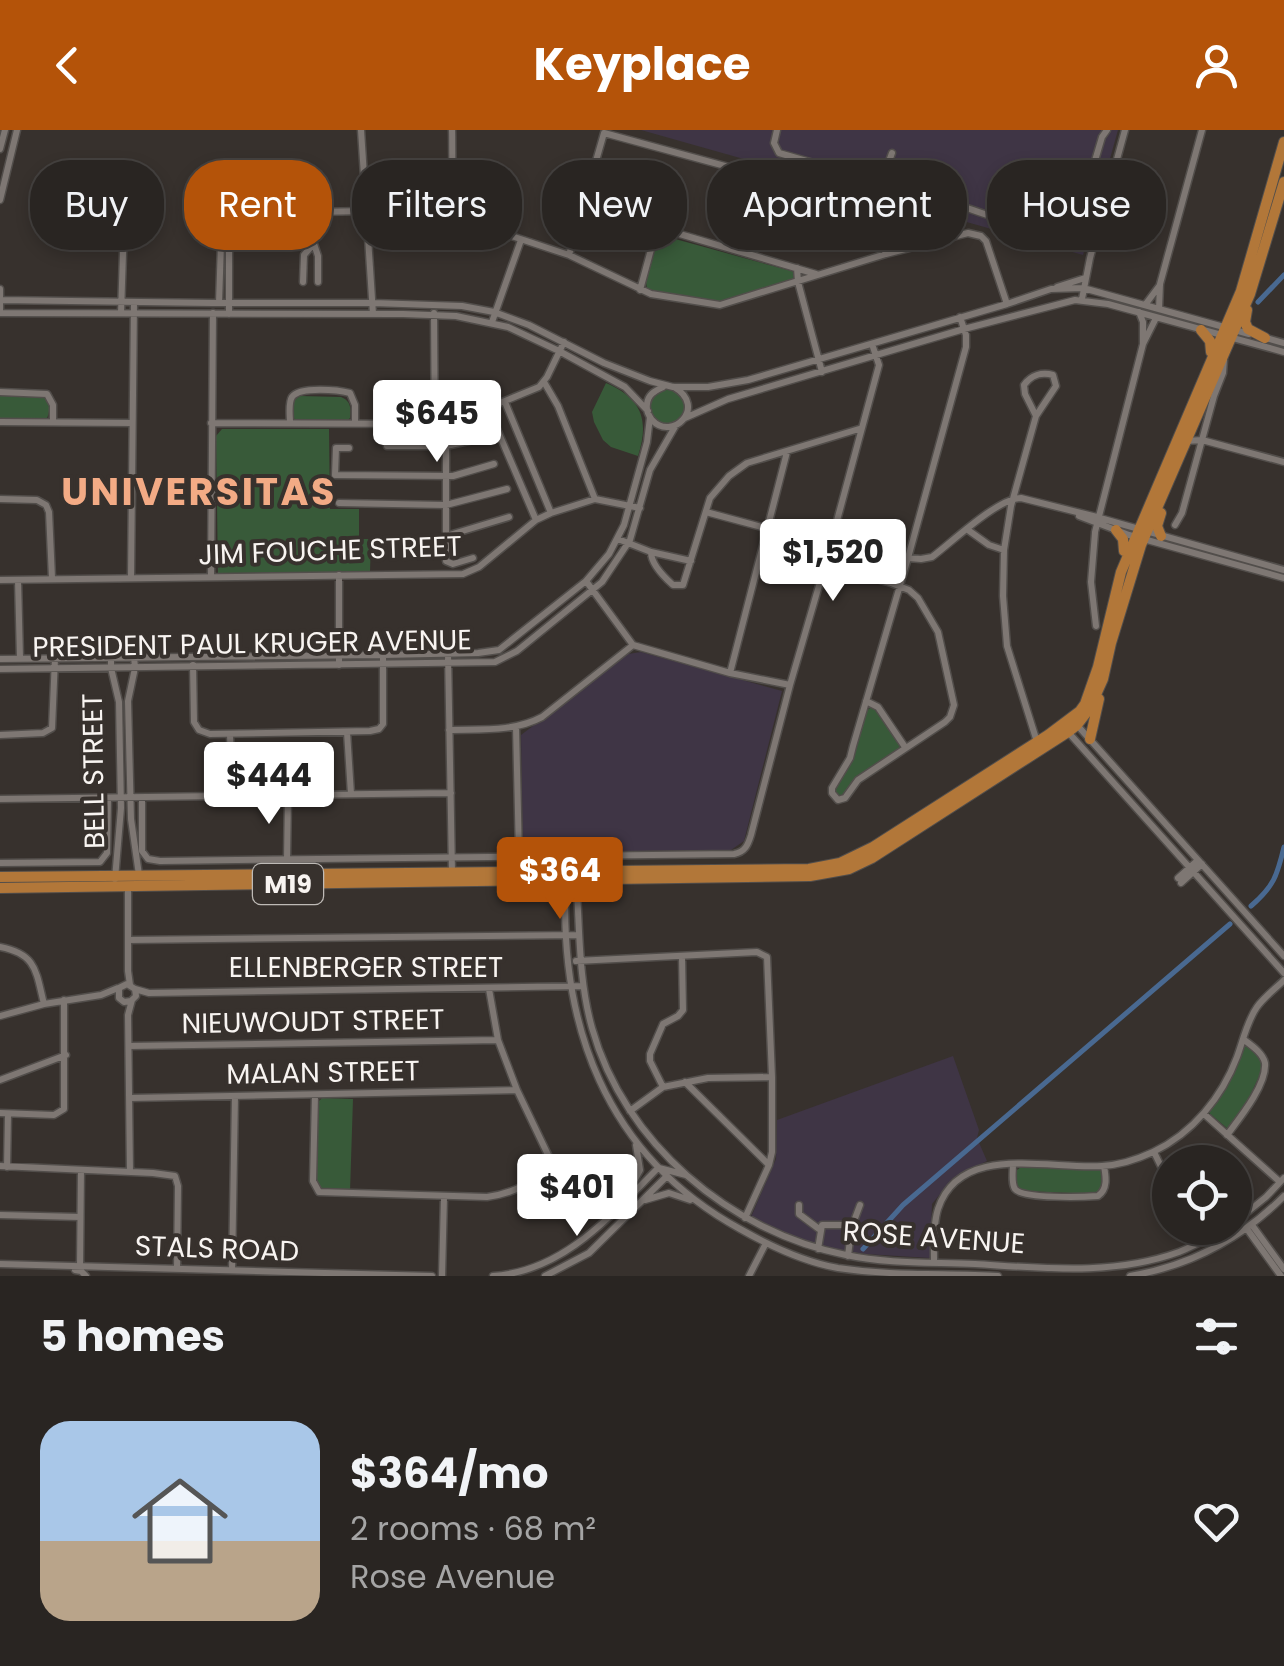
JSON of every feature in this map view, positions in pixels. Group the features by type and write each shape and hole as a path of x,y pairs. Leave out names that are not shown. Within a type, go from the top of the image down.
{"highway":[{"name":"M19","path":"0,878 13,882 135,883 815,872 875,851 1041,742 1080,711 1088,698 1121,572 1186,442 1224,354 1278,183 1284,142"},
{"path":"1278,183 1284,163"},
{"name":"M19","path":"1041,742 1071,728 1090,708 1103,678 1154,492 1210,363 1250,294 1280,207 1278,183"},
{"path":"1252,257 1259,248 1271,208 1280,207"},
{"path":"1250,294 1246,325 1265,338"},
{"path":"1201,330 1210,341 1210,363"},
{"path":"1161,536 1157,523 1178,470 1179,456"},
{"path":"1116,530 1125,542 1121,572"},
{"path":"1090,739 1103,678"},
{"path":"1041,742 1071,728 1080,711"},
{"name":"M19","path":"0,888 13,882"}],"street":[{"path":"361,130 363,160"},
{"path":"452,130 454,160"},
{"path":"777,130 774,143 779,153 802,160"},
{"path":"1095,160 1108,130 1124,132 1116,160"},
{"path":"1096,626 1091,582 1095,525 1143,344 1157,313 1160,284 1202,130"},
{"path":"0,149 3,131 16,132 0,200"},
{"path":"569,255 604,133 707,161"},
{"path":"889,160 892,153"},
{"path":"643,291 654,242 666,230 818,275"},
{"path":"522,240 569,255 643,291 720,305 961,234 981,236 1007,304"},
{"path":"121,313 123,250"},
{"path":"211,577 212,314 220,303 224,250"},
{"path":"304,282 304,255 308,250"},
{"path":"315,250 318,282"},
{"path":"369,250 373,314"},
{"path":"492,322 517,250"},
{"path":"885,250 886,254"},
{"path":"1082,300 1092,250"},
{"path":"797,268 822,372"},
{"path":"649,414 650,397 661,387 734,383 1085,278"},
{"path":"1143,344 1142,309 1160,284"},
{"path":"1051,288 1082,288 1284,352"},
{"path":"0,289 0,311 434,315 492,322 560,351 625,387 660,426 676,425 728,399 1063,302 1082,300 1142,309"},
{"path":"1,300 462,306 529,325 637,377 679,389 687,399 685,418"},
{"path":"130,577 134,302"},
{"path":"220,303 229,314"},
{"path":"434,304 436,424 446,476 447,563 473,558"},
{"path":"1157,313 1201,330 1284,344"},
{"path":"825,565 900,586 918,598 934,621 954,705 950,718 858,780 845,798 836,799 832,788 850,758 866,701 900,586 908,558 966,347 960,317"},
{"path":"211,423 456,421 534,390 544,382 564,342"},
{"path":"142,798 142,851 152,860 614,857 741,852 751,835 878,365 872,344"},
{"path":"1175,525 1223,373 1224,354"},
{"path":"782,370 786,383"},
{"path":"1036,416 1024,385 1032,376 1050,374 1056,377 1056,386 1036,416 1008,518 1004,550 1007,646 1041,742"},
{"path":"544,382 558,406 595,498 640,508"},
{"path":"290,423 294,395 316,390 350,393 355,422"},
{"path":"0,392 48,394 53,421"},
{"path":"505,402 551,514"},
{"path":"488,408 536,520"},
{"name":"PRESIDENT PAUL KRUGER AVENUE","path":"0,659 500,650 586,581 609,554 629,505 646,442 649,414"},
{"path":"0,422 132,422"},
{"name":"PRESIDENT PAUL KRUGER AVENUE","path":"0,669 504,660 594,589 611,570 628,543 653,460 676,425"},
{"path":"651,552 652,560 667,580 676,586 684,584 710,498 718,486 747,463 860,429"},
{"path":"386,446 440,446 482,438"},
{"path":"1186,442 1202,440 1284,462"},
{"path":"348,448 336,448 336,475 446,476 494,464"},
{"path":"730,673 788,452"},
{"path":"340,504 446,505 507,489"},
{"name":"JIM FOUCHE STREET","path":"0,580 463,574 479,566 536,520 595,498"},
{"path":"908,558 932,557 995,506 1013,498 1069,511 1095,525 1161,536 1284,578"},
{"path":"0,499 42,500 46,504 52,578"},
{"path":"995,506 1008,518"},
{"path":"706,512 768,528"},
{"path":"446,536 509,518"},
{"path":"1095,525 1284,570"},
{"path":"968,530 1004,550"},
{"path":"618,539 691,561"},
{"path":"339,576 339,665"},
{"path":"18,580 20,669"},
{"path":"586,581 632,644 730,673 790,685"},
{"path":"449,730 516,727 542,717 632,644"},
{"path":"448,653 453,877"},
{"path":"193,656 196,727 210,734 230,734 374,731 383,724 383,654"},
{"name":"BELL STREET","path":"111,656 119,702 120,799 115,881"},
{"name":"BELL STREET","path":"129,991 128,940 135,883 128,701 134,656"},
{"path":"0,735 43,733 52,728 56,658"},
{"path":"866,701 878,707 905,748"},
{"path":"516,727 519,856"},
{"path":"1071,728 1090,739 1283,954"},
{"path":"1071,728 1284,977 1254,1010 1230,1077 1204,1114 1165,1145"},
{"path":"347,732 350,794"},
{"path":"230,734 232,795"},
{"path":"0,799 451,793"},
{"path":"287,859 288,796"},
{"name":"BELL STREET","path":"0,863 98,863 107,853 108,799"},
{"path":"1160,836 1170,828"},
{"path":"1180,880 1200,862"},
{"name":"ROSE AVENUE","path":"571,876 566,936 576,1018 592,1064 616,1112 635,1142 664,1171 700,1204 748,1234 775,1248 843,1270 998,1276"},
{"name":"ROSE AVENUE","path":"571,876 583,986 598,1046 612,1079 630,1111 660,1150 742,1216 818,1249 846,1255 1066,1272 1140,1263 1191,1245"},
{"path":"128,940 578,936"},
{"path":"0,947 17,950 34,964 44,1004"},
{"path":"567,962 756,952 767,957 774,1126 769,1165 734,1226"},
{"path":"1266,953 1283,954"},
{"path":"662,1087 650,1054 664,1024 683,1010 682,956"},
{"name":"ELLENBERGER STREET","path":"129,991 583,986"},
{"path":"315,1094 314,1181 319,1192 487,1197 524,1185 547,1166 548,1154 516,1090 498,1040 489,989"},
{"path":"0,1016 64,1000 129,991"},
{"path":"128,1015 118,994 129,991"},
{"path":"121,1000 129,991"},
{"path":"129,991 130,1172"},
{"path":"101,995 121,1000"},
{"path":"64,1000 66,1105 63,1112 54,1115 4,1113 4,1167 171,1174 178,1186 183,1271"},
{"path":"1227,1135 1256,1093 1264,1068 1262,1057 1244,1039"},
{"name":"NIEUWOUDT STREET","path":"129,1046 498,1040"},
{"path":"0,1080 66,1056"},
{"path":"630,1111 662,1087 708,1078 772,1077"},
{"path":"685,1082 769,1165"},
{"name":"MALAN STREET","path":"130,1098 516,1090"},
{"path":"233,1273 235,1096"},
{"path":"1204,1114 1279,1182 1284,1196 1252,1220"},
{"path":"493,1276 548,1261 576,1247 605,1221 621,1203 640,1170 635,1142"},
{"path":"548,1261 549,1274 589,1253 640,1202 664,1171 660,1150"},
{"path":"924,1274 933,1262 936,1219 947,1190 976,1168 1013,1164 1104,1166 1152,1153"},
{"path":"1013,1164 1016,1190 1036,1195 1098,1196 1106,1183 1104,1166"},
{"path":"80,1266 82,1170"},
{"path":"621,1203 664,1171 687,1175"},
{"path":"1252,1208 1279,1182"},
{"path":"640,1202 669,1193 700,1204"},
{"path":"442,1276 444,1195"},
{"path":"798,1204 799,1214 819,1230"},
{"path":"843,1270 860,1205"},
{"path":"0,1215 80,1217"},
{"path":"748,1234 754,1222"},
{"path":"818,1249 822,1226 851,1228"},
{"path":"749,1276 766,1228"},
{"path":"775,1248 779,1234"},
{"path":"1252,1235 1284,1269"},
{"path":"1252,1237 1281,1276"},
{"path":"1195,1258 1197,1245"},
{"path":"1200,1245 1210,1251"},
{"path":"1130,1276 1164,1269 1218,1245"},
{"path":"843,1270 846,1255"},
{"path":"933,1262 941,1274"},
{"name":"STALS ROAD","path":"0,1264 168,1272 432,1276"},
{"path":"34,1265 81,1271 87,1276 103,1266"}],"shaded area":[{"path":"641,130 1118,130 1110,160 987,160 987,228 967,222 967,160 747,160"},
{"path":"641,652 782,691 744,841 731,850 523,852 521,735 628,654"},
{"path":"953,1056 987,1161 953,1178 932,1204 930,1258 830,1248 806,1242 751,1217 776,1159 777,1120"}],"green space":[{"path":"687,242 795,272 795,282 719,303 654,293 647,289 655,250 687,250"},
{"path":"606,383 627,396 640,411 643,431 638,456 611,447 594,422 592,412"},
{"path":"667,389 679,395 685,407 679,419 667,425 655,419 649,407 655,395"},
{"path":"0,395 48,398 46,420 0,420"},
{"path":"300,396 341,397 350,405 350,418 345,423 297,422 293,417 294,400"},
{"path":"222,429 329,429 330,509 359,509 359,539 371,539 370,572 218,573 216,436"},
{"path":"870,708 875,708 902,746 856,778 840,798 836,785"},
{"path":"1246,1044 1257,1051 1264,1066 1245,1106 1228,1129 1209,1113"},
{"path":"322,1098 353,1099 350,1192 323,1192 315,1185"},
{"path":"1022,1166 1100,1168 1105,1184 1096,1194 1023,1191 1016,1185 1017,1170"}],"waterway":[{"path":"1258,302 1284,275"},
{"path":"1251,906 1274,880 1284,847"},
{"path":"863,1249 903,1205 1230,924"}],"district":[{"name":"UNIVERSITAS","path":"199,492"}]}
